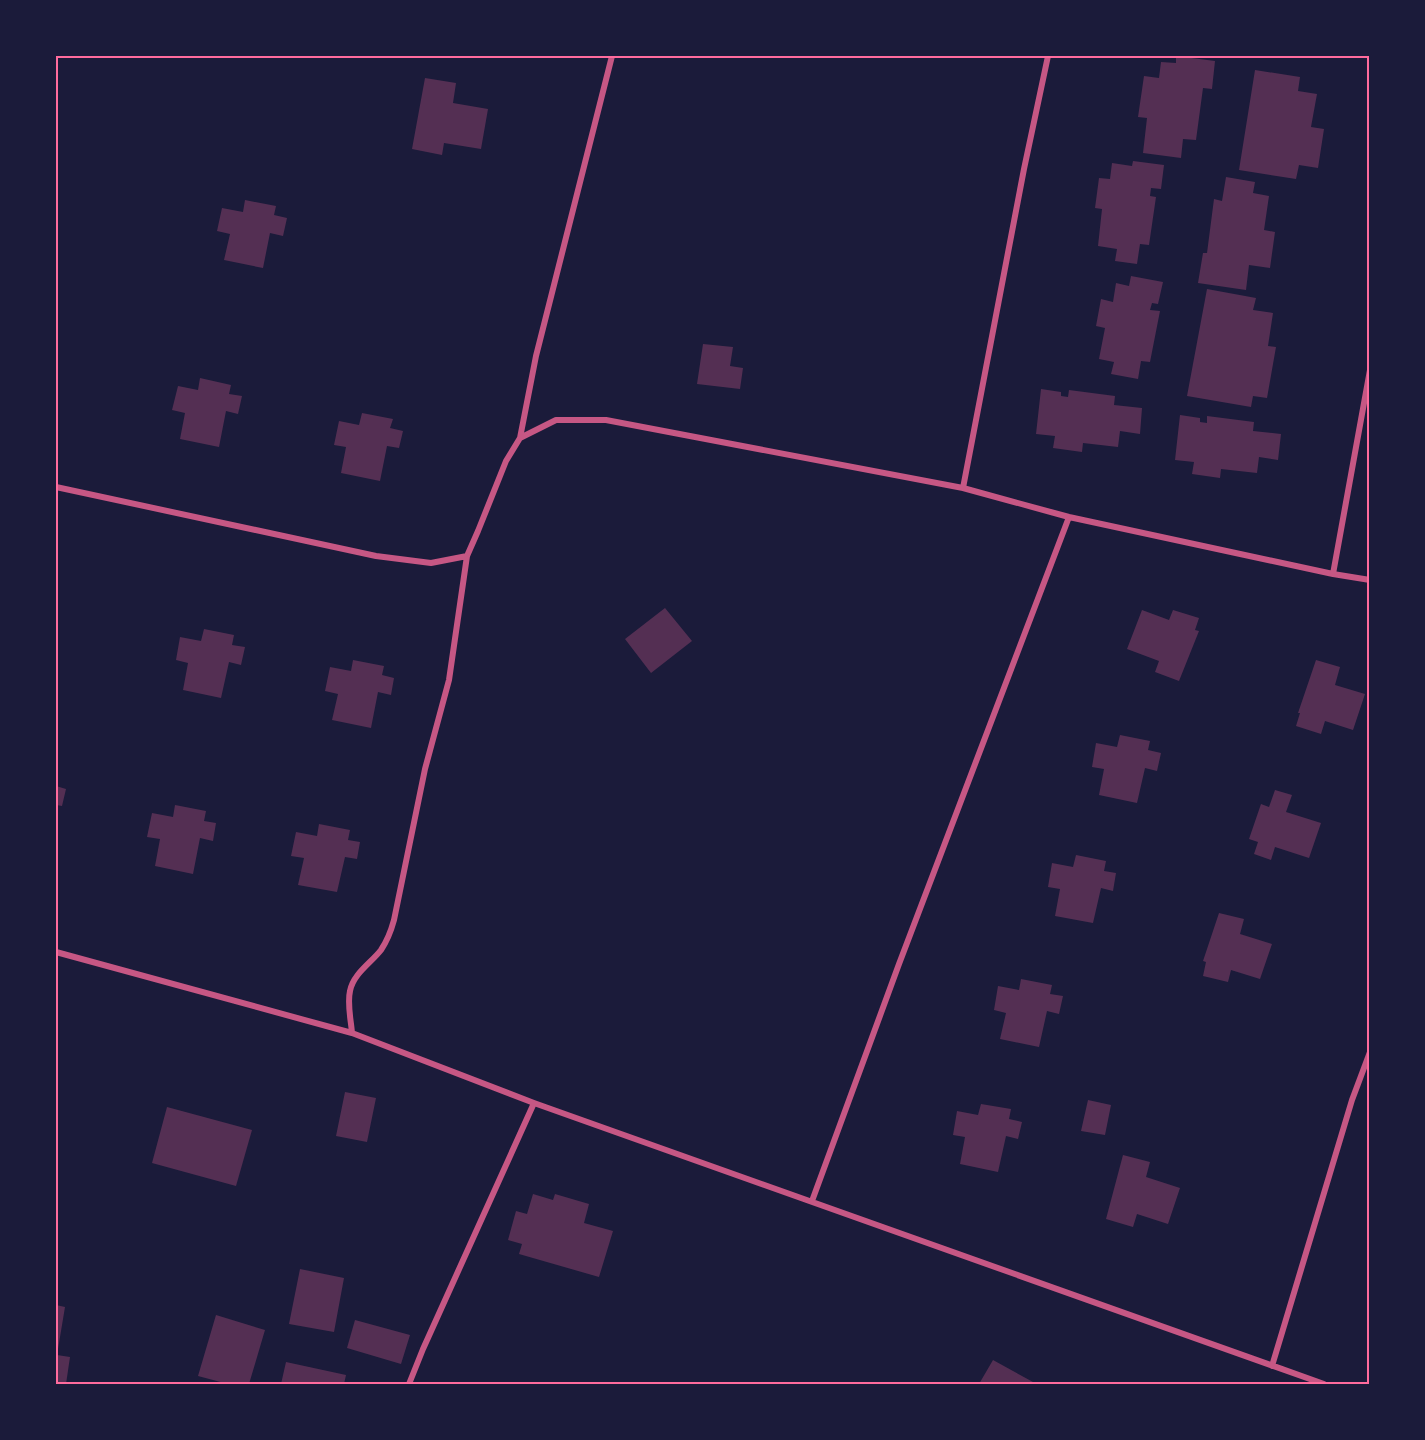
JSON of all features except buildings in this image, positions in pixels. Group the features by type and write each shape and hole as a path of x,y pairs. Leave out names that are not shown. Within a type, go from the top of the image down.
{"street":[{"path":"352,1033 349,1003 353,981 381,950 391,933 425,769 449,680 466,556 506,461 520,438 536,357 612,56"},
{"path":"963,488 1048,56"},
{"path":"1334,574 1370,370"},
{"path":"520,438 556,420 606,420 963,488 1069,517 1370,580"},
{"path":"56,487 376,556 431,563 466,556"},
{"path":"812,1201 903,953 1069,517"},
{"path":"56,952 352,1033 534,1102 1324,1384"},
{"path":"1272,1366 1352,1100 1370,1052"},
{"path":"409,1384 534,1102"}]}
